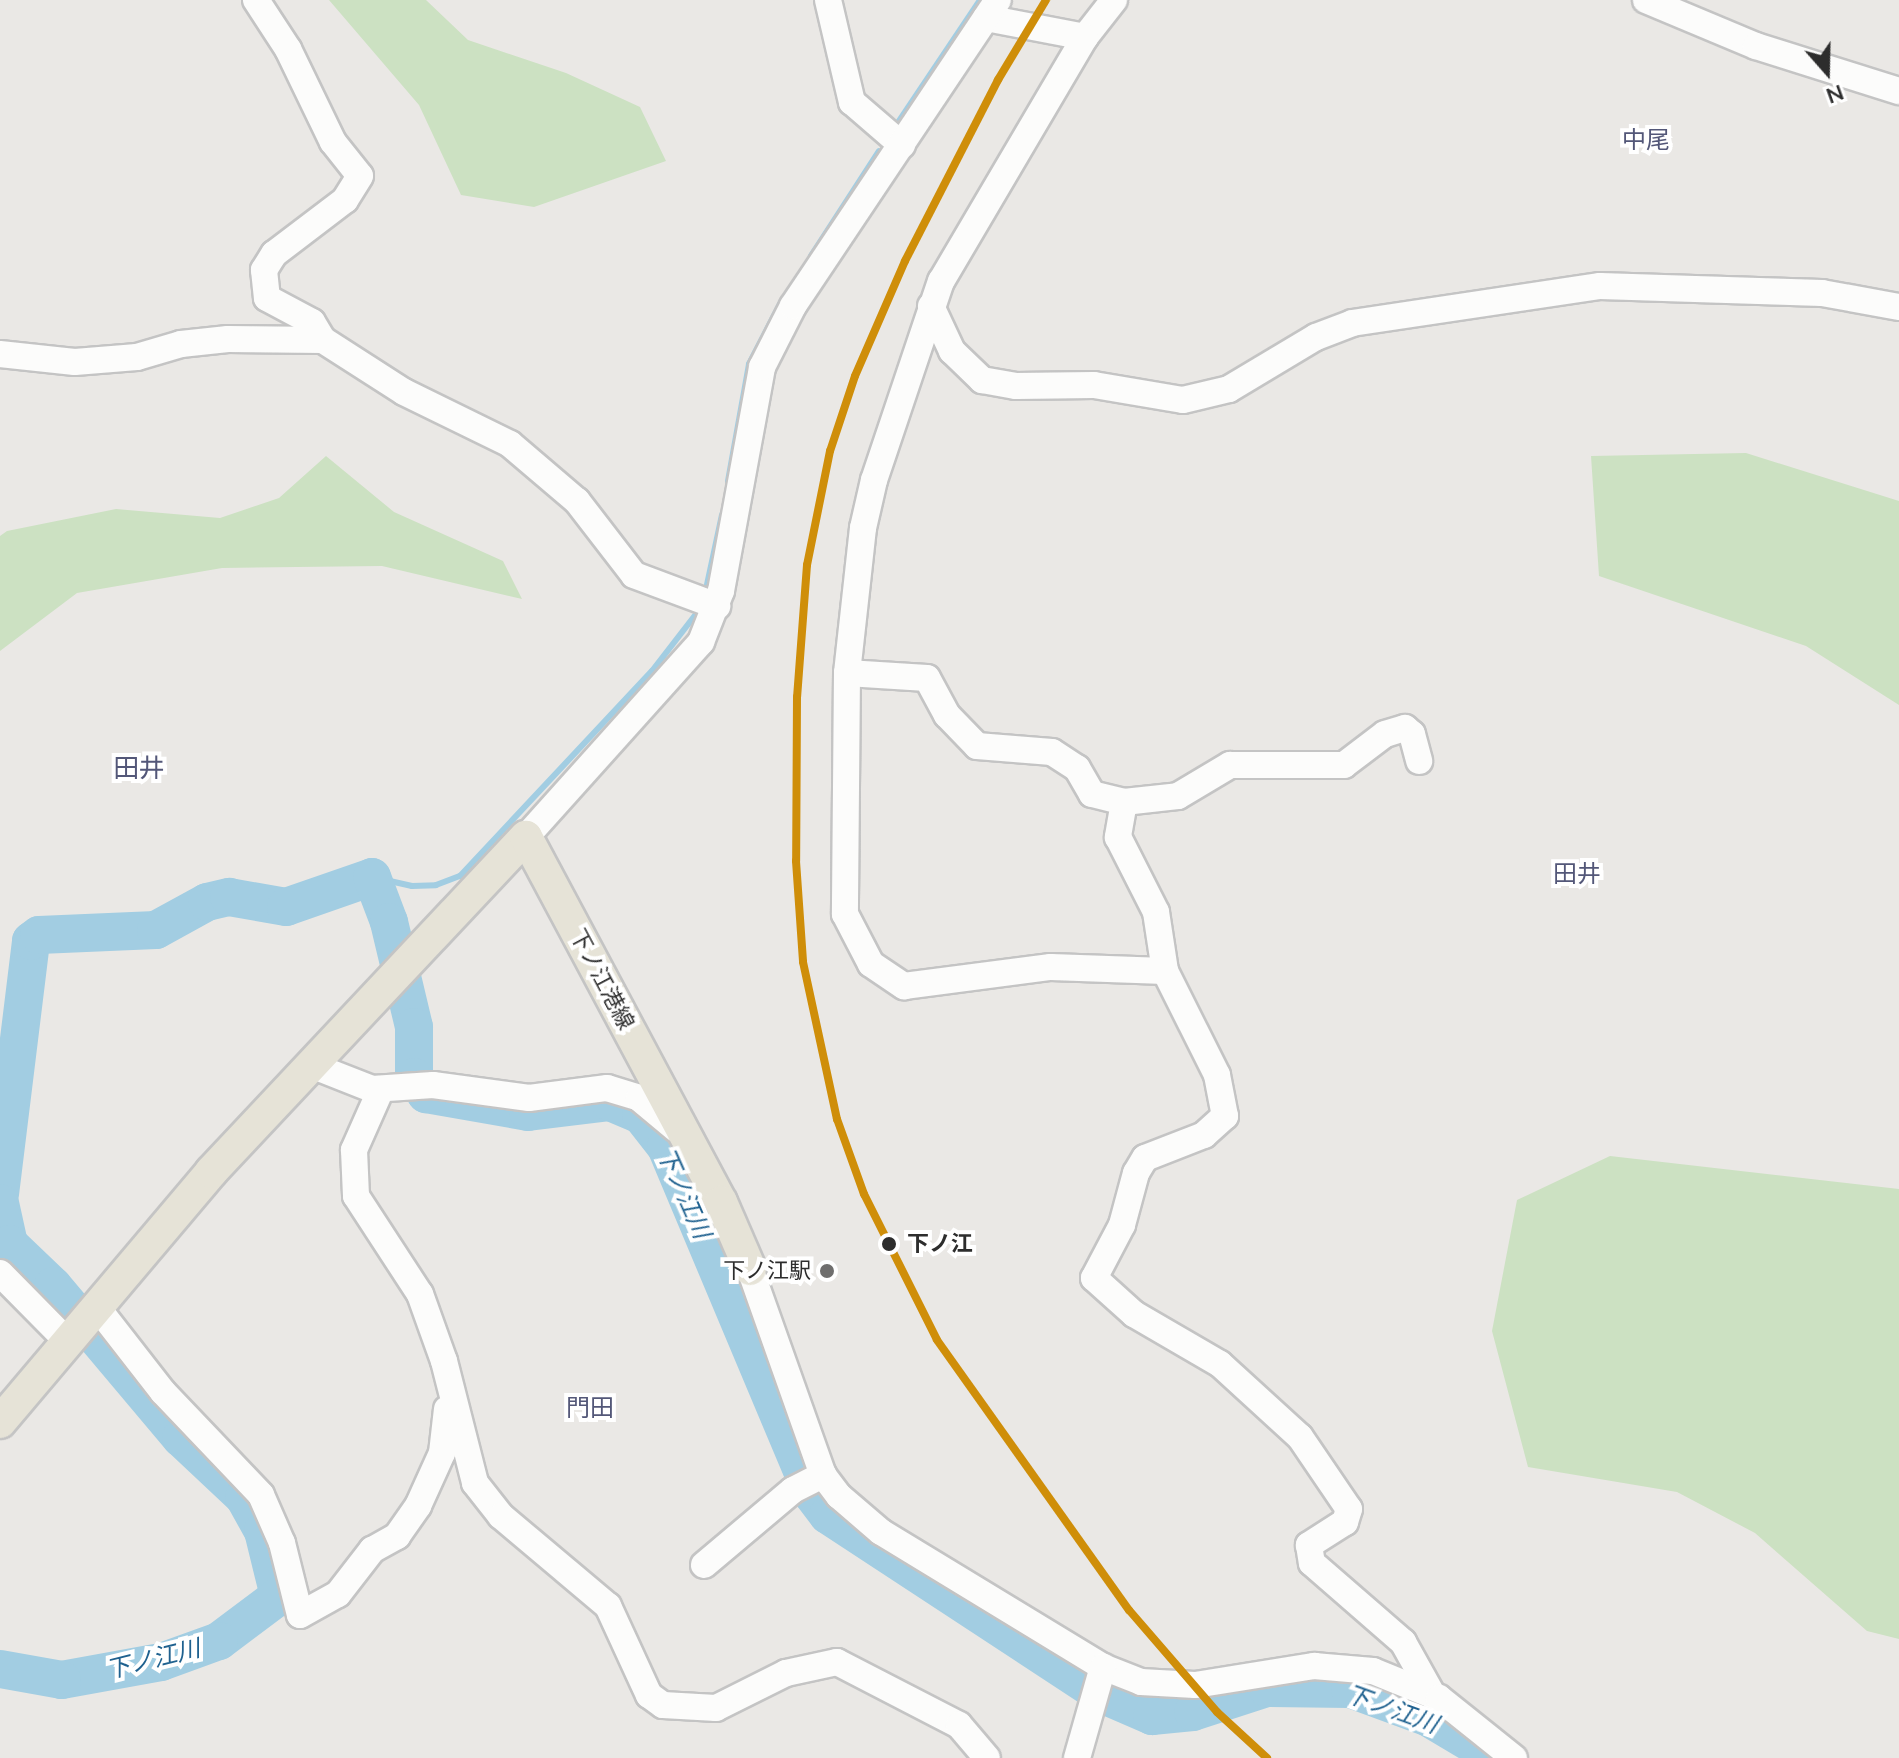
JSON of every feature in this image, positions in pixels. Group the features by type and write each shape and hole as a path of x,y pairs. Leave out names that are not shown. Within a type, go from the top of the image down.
{"main road":[{"path":"0,1422 94,1308 311,1065 526,837"},
{"name":"下ノ江港線","path":"526,837 691,1146 750,1269"}],"street":[{"path":"256,0 288,49 333,142 360,176 345,200 274,254 264,270 267,298 312,322 321,330 323,340"},
{"path":"828,0 852,102 902,145"},
{"path":"1114,0 1085,37 941,281 871,492 847,673 844,905 849,927 877,971 895,983 915,987 1051,967 1165,971"},
{"path":"1646,0 1756,46 1899,91"},
{"path":"526,837 681,669 707,602 762,367 793,306 992,9 1085,37"},
{"path":"931,306 952,351 982,380 1016,386 1094,385 1183,400 1229,389 1316,337 1352,323 1600,286 1822,293 1899,307"},
{"path":"0,354 75,362 137,357 181,344 228,339 323,340 404,392 510,444 577,501 625,567 658,588 707,602"},
{"path":"847,673 927,678 947,715 977,746 1058,754 1077,768 1095,795 1124,802 1178,796 1230,765 1337,766 1385,734 1405,728 1412,734 1419,761"},
{"path":"1124,802 1118,837 1156,912 1165,971 1217,1075 1225,1116 1204,1135 1145,1158 1136,1173 1122,1225 1094,1278 1134,1314 1220,1364 1300,1437 1349,1509 1345,1522 1312,1540 1312,1563 1403,1642 1432,1694"},
{"path":"311,1065 347,1083 381,1089 423,1085 529,1098 593,1087 618,1090 660,1111 691,1146"},
{"path":"381,1089 354,1150 356,1196 420,1294 450,1386 465,1455 482,1495 608,1606 641,1684 656,1701 716,1708 786,1673 837,1662 959,1725 987,1758"},
{"path":"750,1269 812,1481 839,1496 881,1532 1099,1681 1183,1686 1298,1667 1344,1666 1387,1674 1432,1694 1514,1758"},
{"path":"0,1273 67,1341"},
{"path":"94,1308 163,1392 261,1495 282,1543 300,1615 338,1594 372,1550 397,1536 418,1506 442,1453 450,1386"},
{"path":"704,1565 812,1481"},
{"path":"1077,1758 1099,1681"}],"green space":[{"path":"329,0 426,0 468,40 566,73 640,107 666,161 534,207 461,195 419,105"},
{"path":"1746,453 1899,501 1899,705 1806,646 1599,576 1591,456"},
{"path":"326,456 394,512 503,561 522,599 382,566 222,568 77,593 0,651 0,536 7,531 116,509 220,518 279,498"},
{"path":"1610,1156 1899,1189 1899,1639 1867,1631 1755,1533 1677,1492 1528,1467 1492,1331 1517,1200"}],"waterway":[{"path":"893,130 980,0"},
{"path":"811,256 879,151"},
{"path":"728,481 749,364 781,302"},
{"path":"705,594 722,515"},
{"path":"372,877 412,886 436,885 460,876 652,671 700,609"},
{"name":"下ノ江川","path":"0,1194 31,941 39,935 156,930 207,902 229,897 286,907 372,877 389,922 414,1027 414,1077 426,1094 528,1112 610,1102 641,1115 666,1147 812,1494 828,1515 1099,1693 1152,1716 1193,1712 1267,1688 1350,1689 1427,1717 1496,1758"},
{"name":"下ノ江川","path":"0,1203 9,1244 53,1286 181,1438 244,1497 263,1531 279,1596 219,1641 161,1662 62,1680 0,1669"}],"transit line":[{"path":"1046,0 998,80 905,261 855,376 830,451 807,565 797,697 796,861 803,962 837,1119 864,1194 937,1340 1129,1610 1217,1712 1267,1758"}],"place":[{"name":"下ノ江","path":"889,1244"},
{"name":"下ノ江駅","path":"827,1271"}],"district":[{"name":"中尾","path":"1646,140"},
{"name":"田井","path":"139,768"},
{"name":"田井","path":"1577,874"},
{"name":"門田","path":"590,1408"}]}
